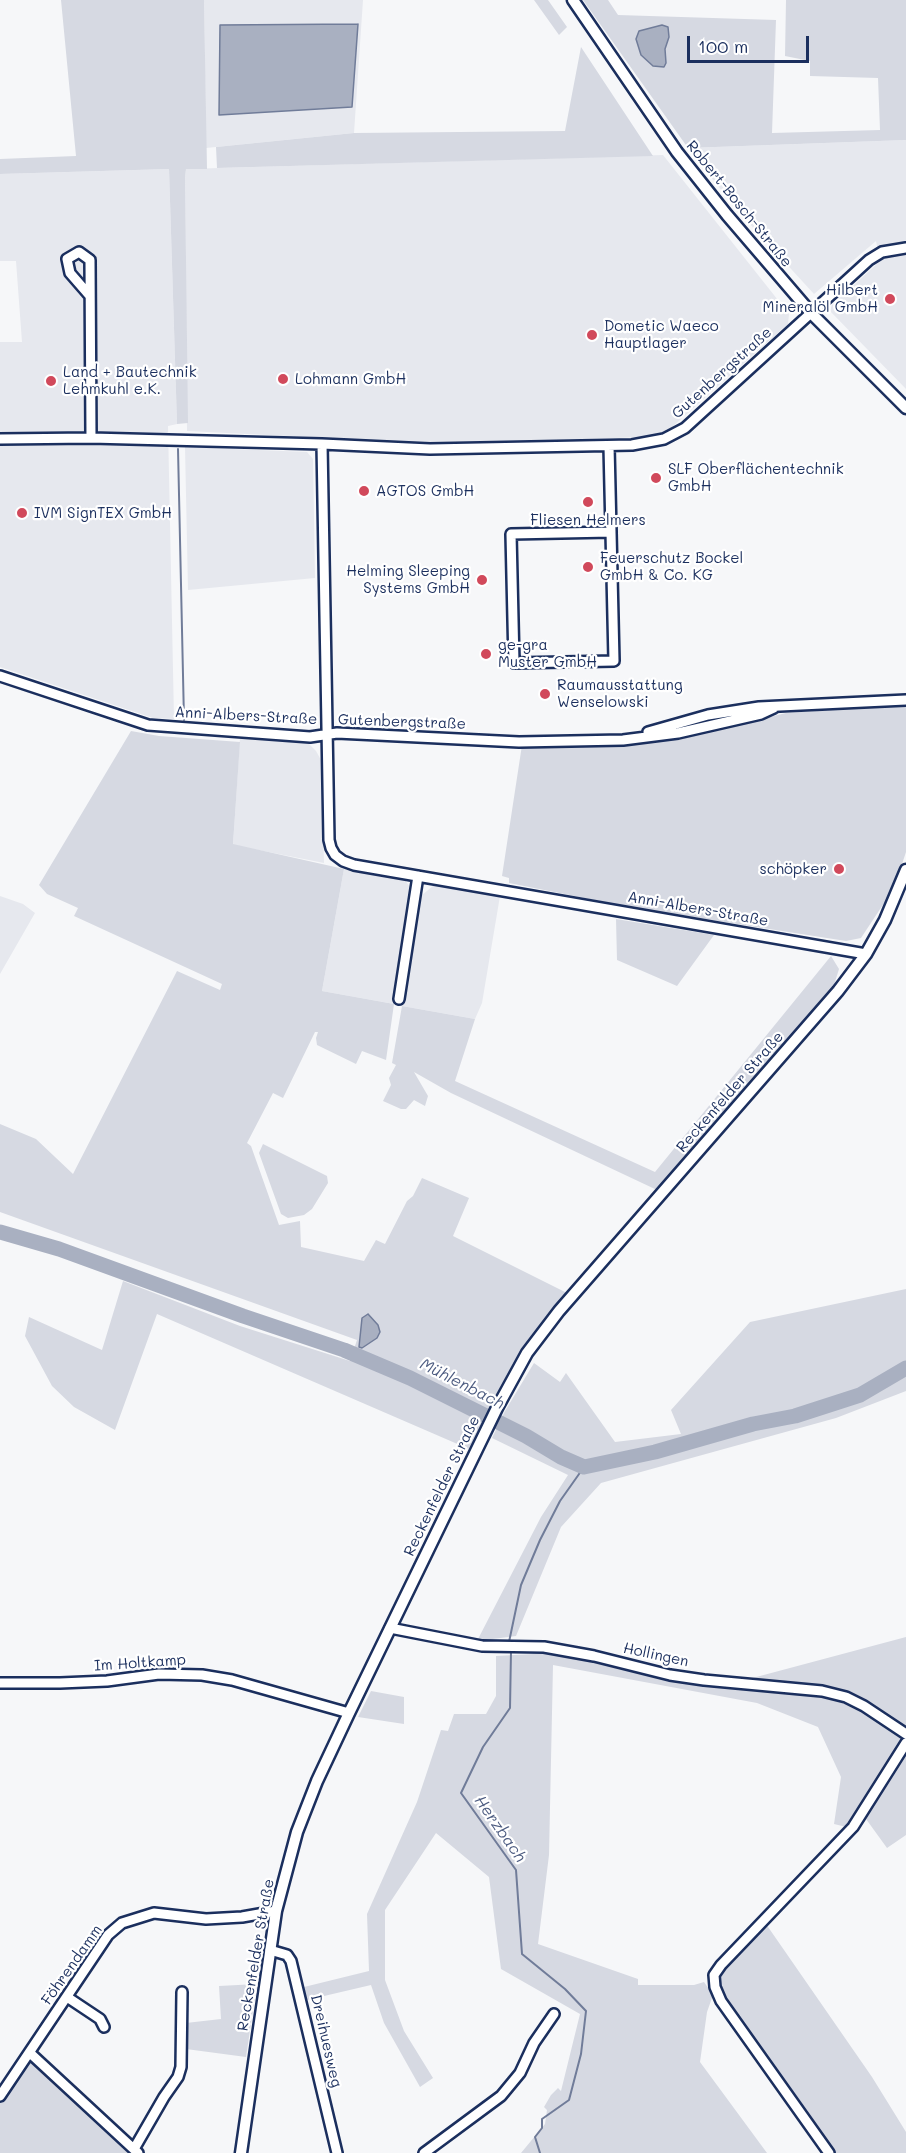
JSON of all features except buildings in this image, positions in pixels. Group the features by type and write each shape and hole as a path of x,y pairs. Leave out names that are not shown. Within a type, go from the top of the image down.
{"street":[{"name":"Robert-Bosch-Straße","path":"573,0 677,152 747,240 811,313 906,408"},
{"name":"Gutenbergstraße","path":"0,439 92,438 440,449 609,446 653,442 674,435 685,428 876,254 906,248"},
{"path":"90,296 92,438"},
{"name":"Gutenbergstraße","path":"322,444 327,735 337,733 519,742 623,740 708,716 759,707 906,700"},
{"path":"609,446 611,532 614,661 514,663 511,534 611,532"},
{"name":"Anni-Albers-Straße","path":"0,676 148,725 309,737 327,735 331,848 343,861 354,865 866,954"},
{"name":"Reckenfelder Straße","path":"241,2153 276,1911 297,1832 317,1781 349,1713 497,1408 527,1353 559,1311 838,991 866,954 885,920 906,870"},
{"path":"399,999 418,876"},
{"name":"Hollingen","path":"390,1628 482,1646 554,1649 681,1677 822,1690 846,1697 906,1734"},
{"name":"Im Holtkamp","path":"0,1683 107,1681 159,1674 202,1675 232,1680 349,1713"},
{"path":"886,1720 906,1724"},
{"path":"829,2153 722,2001 715,1987 714,1975 853,1827 906,1743"},
{"name":"Föhrendamm","path":"0,2096 108,1935 122,1923 154,1913 223,1919 276,1911"},
{"name":"Dreihuesweg","path":"270,1950 287,1955 291,1960 337,2153"},
{"path":"30,2053 136,2151 164,2097 178,2077 181,2067 182,1992"},
{"path":"67,1997 100,2019 104,2027"},
{"path":"424,2153 501,2096 520,2073 534,2043 554,2014"}],"shaded area":[{"path":"61,0 204,0 207,169 186,169 185,178 188,423 177,424 169,169 0,174 0,159 76,156"},
{"path":"204,0 363,0 354,133 206,148"},
{"path":"534,0 548,0 567,27 559,35"},
{"path":"583,0 608,0 618,15 776,20 772,133 880,130 878,78 810,76 810,61 785,56 786,0 906,0 906,140 688,148"},
{"path":"581,47 653,156 217,168 216,147 354,133 565,131"},
{"path":"906,140 906,389 830,311 832,305 880,261 876,241 814,294 737,210 688,148"},
{"path":"663,155 789,314 788,324 671,428 661,433 641,437 448,444 187,431 186,169"},
{"path":"169,169 177,424 168,426 174,719 153,718 0,667 0,342 22,342 16,261 0,261 0,174"},
{"path":"185,447 307,452 313,459 315,578 188,590"},
{"path":"906,705 906,852 894,888 861,938 846,941 635,908 509,883 509,878 502,876 522,745 622,744 689,737 786,713"},
{"path":"131,731 159,736 240,742 233,844 344,869 322,991 394,1004 386,1060 362,1051 356,1064 317,1045 318,1032 315,1032 283,1098 273,1093 247,1143 251,1146 279,1225 300,1221 301,1247 364,1261 376,1240 385,1244 407,1201 413,1196 422,1178 469,1198 453,1236 567,1293 528,1342 512,1367 469,1449 157,1314 115,1430 74,1407 52,1386 25,1336 29,1317 102,1350 123,1281 240,1326 350,1361 357,1340 0,1212 0,1124 36,1139 73,1174 177,971 220,990 222,984 74,916 78,908 47,894 39,885"},
{"path":"240,737 293,739 308,743 316,751 321,760 324,863 233,845"},
{"path":"344,869 405,880 412,890 394,1004 322,991"},
{"path":"441,885 500,896 482,1003 475,1019 402,1006 422,895 433,886"},
{"path":"0,896 23,904 35,913 0,974"},
{"path":"616,919 714,935 677,986 617,960"},
{"path":"831,956 839,969 834,985 657,1190 451,1093 414,1072 428,1096 425,1106 414,1100 406,1109 401,1109 383,1101 391,1085 389,1078 396,1065 392,1063 402,1006 475,1019 455,1081 655,1172"},
{"path":"263,1144 327,1176 328,1183 312,1209 304,1215 288,1218 281,1214 259,1153"},
{"path":"906,1289 906,1391 836,1418 601,1483 561,1527 516,1636 477,1641 541,1517 568,1475 492,1438 505,1411 534,1363 560,1382 566,1373 615,1442 681,1434 671,1410 750,1322"},
{"path":"906,1637 906,1835 887,1848 866,1819 859,1830 834,1824 841,1777 818,1727 757,1703 553,1665 549,1855 538,1944 638,1979 638,1985 694,1985 704,1982 713,1995 707,2012 700,2062 767,2153 521,2153 545,2124 547,2110 544,2107 551,2095 558,2088 561,2091 580,2014 501,1969 489,1877 436,1833 385,1910 385,1980 404,2031 433,2078 420,2087 384,2023 371,1985 307,2000 304,1987 369,1971 367,1914 417,1802 441,1730 448,1731 454,1714 486,1714 496,1696 496,1656 552,1653 668,1676 730,1684"},
{"path":"371,1691 404,1697 404,1724 358,1717"},
{"path":"766,1924 872,2077 906,2132 906,2153 835,2153 807,2110 725,1998 719,1986 719,1977 726,1965"},
{"path":"257,1984 246,2057 186,2049 186,2023 221,2019 219,1986"},
{"path":"30,2058 129,2151 127,2153 0,2153 0,2102"}],"water":[{"path":"358,24 352,107 219,115 220,25"},
{"path":"662,25 668,27 669,37 665,49 664,67 653,66 641,55 636,39 639,31"},
{"path":"368,1314 378,1325 380,1332 377,1338 362,1348 359,1347 362,1318"}],"waterway":[{"path":"178,449 184,720"},
{"name":"Mühlenbach","path":"0,1232 59,1249 344,1350 410,1378 584,1467 655,1452 753,1424 795,1416 860,1395 906,1368"},
{"name":"Herzbach","path":"509,1642 521,1585 540,1540 560,1501 584,1467"},
{"name":"Herzbach","path":"511,1651 510,1708 483,1747 461,1793 516,1870 522,1954 565,1989 586,2011 581,2054 569,2100 542,2119 542,2128 535,2137 540,2153"}],"place":[{"name":"Hilbert Mineralöl GmbH","path":"890,299"},
{"name":"Dometic Waeco Hauptlager","path":"592,335"},
{"name":"Lohmann GmbH","path":"283,379"},
{"name":"Land + Bautechnik Lehmkuhl e.K.","path":"51,381"},
{"name":"SLF Oberflächentechnik GmbH","path":"656,478"},
{"name":"AGTOS GmbH","path":"364,491"},
{"name":"Fliesen Helmers","path":"588,502"},
{"name":"IVM SignTEX GmbH","path":"22,513"},
{"name":"Feuerschutz Bockel GmbH & Co. KG","path":"588,567"},
{"name":"Helming Sleeping Systems GmbH","path":"482,580"},
{"name":"ge-gra Muster GmbH","path":"486,654"},
{"name":"Raumausstattung Wenselowski","path":"545,694"},
{"name":"schöpker","path":"839,869"}]}
